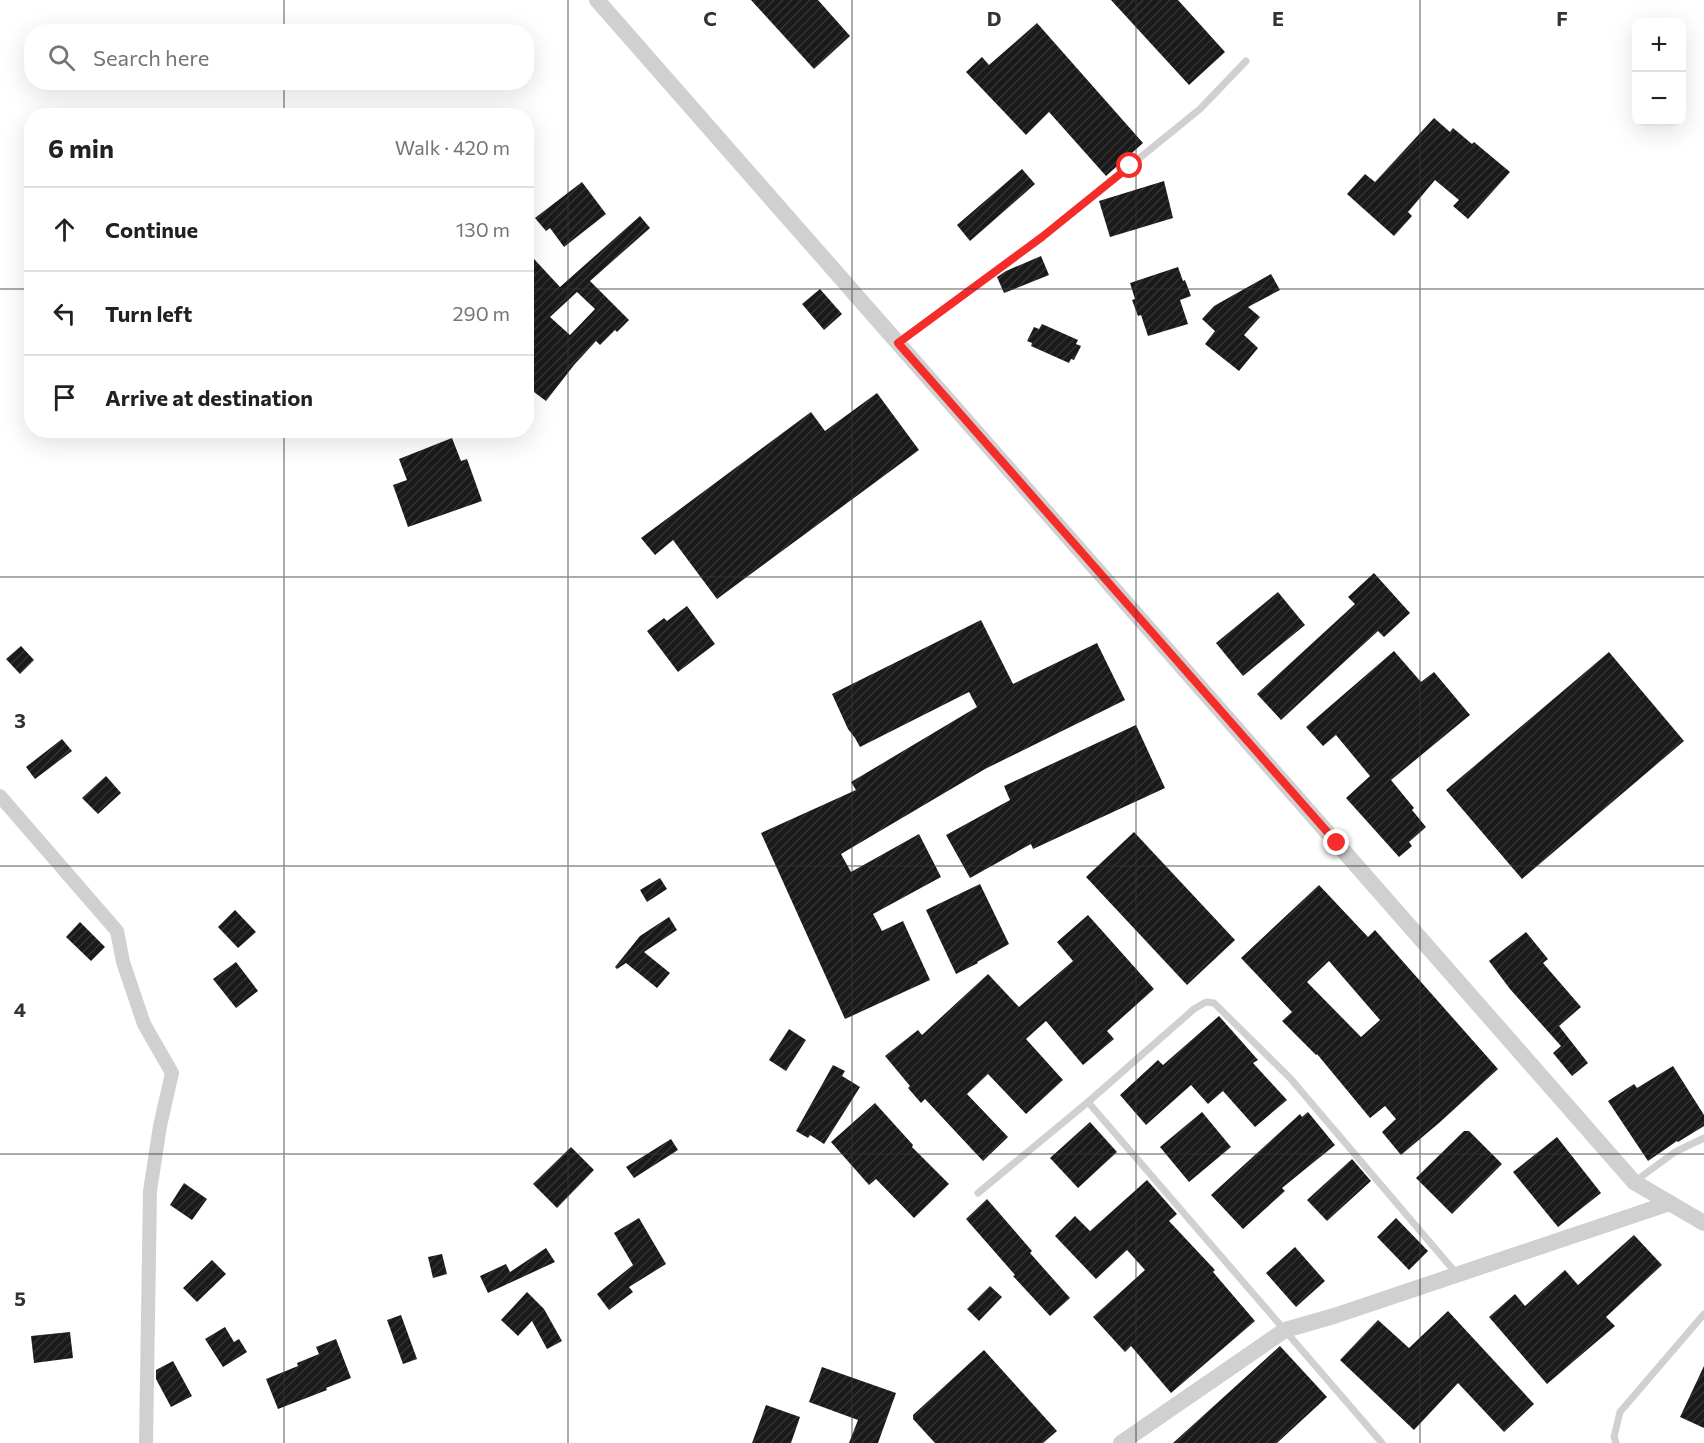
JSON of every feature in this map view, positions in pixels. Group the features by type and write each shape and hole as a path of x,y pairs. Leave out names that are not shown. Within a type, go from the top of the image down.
{"street":[{"path":"597,0 1634,1182 1704,1223"},
{"path":"0,796 117,931 123,962 144,1024 172,1073 160,1126 150,1191 146,1443"},
{"path":"1121,1443 1285,1330 1458,1275 1670,1203"}],"lane":[{"path":"898,343 1042,237 1172,132 1200,109 1246,61"},
{"path":"978,1193 1088,1102 1194,1009 1206,1002 1214,1003 1290,1078 1458,1275"},
{"path":"1088,1102 1382,1443"},
{"path":"1634,1182 1675,1152 1704,1138"},
{"path":"1616,1443 1614,1437 1620,1412 1704,1314"}],"building":[{"path":"751,0 818,0 850,36 814,69"},
{"path":"1111,0 1178,0 1225,52 1189,85"},
{"path":"1037,23 1143,143 1106,176 1049,112 1026,135 966,72 982,57 989,65"},
{"path":"1434,118 1450,132 1453,128 1472,144 1474,142 1510,172 1468,219 1453,206 1459,200 1435,180 1408,212 1412,216 1394,236 1347,194 1365,174 1375,182"},
{"path":"1022,169 1035,184 970,241 957,225"},
{"path":"1164,181 1173,218 1110,237 1099,201"},
{"path":"582,182 606,214 564,247 550,228 546,231 535,218"},
{"path":"640,216 650,228 590,281 629,320 600,345 596,341 546,401 534,392 534,259 560,287","holes":["577,292 595,309 570,335 550,317"]},
{"path":"1041,256 1049,275 1004,293 997,277"},
{"path":"1178,267 1191,296 1180,300 1188,324 1148,336 1141,315 1138,316 1132,300 1135,299 1130,283"},
{"path":"1271,274 1280,290 1248,307 1260,317 1244,335 1258,348 1239,371 1205,344 1215,331 1202,319 1214,306"},
{"path":"820,289 842,314 824,330 802,304"},
{"path":"1042,324 1078,340 1076,344 1081,346 1074,360 1071,359 1069,363 1031,346 1032,343 1027,341 1034,327 1039,329"},
{"path":"877,393 919,450 717,599 673,540 655,555 641,538 811,412 825,431"},
{"path":"452,438 461,461 467,459 482,501 408,527 393,485 407,480 399,459"},
{"path":"1374,573 1410,613 1384,637 1378,631 1281,720 1257,694 1355,604 1348,597"},
{"path":"1278,592 1305,625 1243,676 1216,643"},
{"path":"687,606 715,644 678,672 647,631 664,618 667,621"},
{"path":"981,620 1013,684 1097,643 1125,700 985,769 841,854 851,872 919,834 941,877 873,914 882,931 903,921 930,980 845,1019 761,833 856,790 851,782 977,707 969,692 860,747 848,729 832,694"},
{"path":"21,646 34,660 20,674 6,659"},
{"path":"1394,651 1421,682 1434,672 1470,715 1391,780 1426,827 1409,842 1412,846 1399,857 1346,798 1370,776 1336,735 1323,746 1306,727"},
{"path":"1609,652 1684,741 1522,879 1446,790"},
{"path":"1136,725 1165,788 1033,849 1031,844 970,878 946,835 1010,800 1004,786"},
{"path":"62,739 72,751 35,779 26,767"},
{"path":"106,776 121,793 98,814 82,798"},
{"path":"1134,832 1235,940 1187,985 1086,877"},
{"path":"660,878 667,889 647,902 640,890"},
{"path":"980,884 1009,944 956,974 926,910"},
{"path":"1319,885 1368,937 1375,930 1498,1069 1401,1155 1382,1132 1396,1119 1385,1106 1370,1118 1317,1054 1282,1021 1292,1012 1241,958","holes":["1329,961 1380,1020 1361,1037 1307,982"]},
{"path":"235,910 256,932 238,948 218,927"},
{"path":"1088,915 1154,989 1107,1031 1114,1039 1083,1065 1046,1021 1026,1039 1063,1080 1026,1114 988,1074 967,1094 1008,1137 983,1161 925,1099 921,1103 885,1056 918,1030 922,1035 988,974 1019,1007 1073,961 1057,942"},
{"path":"669,917 677,930 644,952 670,973 657,988 626,963 617,969 615,967 640,936"},
{"path":"80,922 105,947 91,961 66,937"},
{"path":"1526,932 1548,959 1543,963 1581,1007 1559,1026 1588,1063 1572,1076 1553,1053 1561,1046 1510,989 1489,961"},
{"path":"236,962 258,991 236,1008 213,979"},
{"path":"1219,1016 1258,1060 1253,1063 1287,1100 1255,1127 1223,1091 1208,1104 1191,1085 1146,1125 1120,1095 1158,1060 1163,1065"},
{"path":"789,1029 806,1040 786,1071 769,1060"},
{"path":"833,1065 845,1071 842,1076 860,1087 824,1144 810,1135 808,1138 796,1131"},
{"path":"1673,1066 1704,1115 1704,1126 1648,1161 1608,1101 1634,1084 1637,1088"},
{"path":"875,1103 913,1145 912,1147 949,1184 914,1218 876,1179 869,1185 831,1142"},
{"path":"1202,1112 1231,1147 1189,1182 1160,1147"},
{"path":"1308,1112 1335,1145 1282,1188 1285,1191 1243,1229 1211,1195 1300,1114 1302,1117"},
{"path":"1090,1122 1117,1152 1078,1188 1050,1158"},
{"path":"1464,1131 1469,1131 1502,1164 1452,1214 1416,1178"},
{"path":"1557,1137 1601,1193 1558,1227 1513,1172"},
{"path":"671,1139 678,1150 634,1178 626,1167"},
{"path":"571,1147 594,1170 557,1208 533,1184"},
{"path":"1352,1159 1371,1181 1327,1221 1307,1200"},
{"path":"1147,1180 1177,1214 1169,1221 1215,1270 1213,1272 1255,1321 1171,1393 1131,1346 1125,1352 1093,1317 1145,1270 1127,1250 1096,1279 1055,1236 1075,1216 1090,1231"},
{"path":"184,1183 207,1199 192,1220 170,1205"},
{"path":"987,1199 1070,1298 1050,1316 966,1219"},
{"path":"639,1218 666,1264 629,1287 633,1292 609,1310 597,1294 633,1265 614,1233"},
{"path":"1396,1218 1428,1251 1409,1270 1377,1237"},
{"path":"1634,1235 1662,1265 1606,1317 1615,1326 1547,1384 1489,1317 1515,1294 1525,1306 1565,1270 1578,1285"},
{"path":"1295,1247 1325,1281 1296,1307 1266,1273"},
{"path":"546,1248 555,1262 488,1293 480,1276 506,1264 510,1272"},
{"path":"442,1254 447,1274 433,1278 428,1257"},
{"path":"212,1260 226,1274 197,1302 183,1288"},
{"path":"990,1286 1002,1297 979,1321 967,1309"},
{"path":"527,1292 544,1309 562,1341 547,1349 532,1321 518,1336 501,1320"},
{"path":"1448,1311 1534,1404 1504,1432 1458,1383 1414,1430 1340,1360 1378,1320 1409,1348"},
{"path":"401,1315 417,1359 403,1364 387,1320"},
{"path":"225,1327 234,1342 239,1339 247,1352 223,1367 205,1339"},
{"path":"70,1332 73,1358 34,1363 31,1336"},
{"path":"336,1339 351,1378 278,1409 266,1379 298,1366 297,1363 319,1354 316,1347"},
{"path":"1280,1346 1327,1397 1277,1443 1173,1443"},
{"path":"984,1350 1057,1431 1043,1443 935,1443 913,1419 913,1415"},
{"path":"173,1361 192,1396 171,1407 156,1379 156,1370"},
{"path":"1704,1366 1704,1428 1680,1417"},
{"path":"822,1367 896,1393 878,1443 849,1443 858,1420 809,1402"},
{"path":"766,1405 800,1417 791,1443 752,1443"}],"route":[{"path":"1130,166 1042,237 898,343 1337,843"}]}
